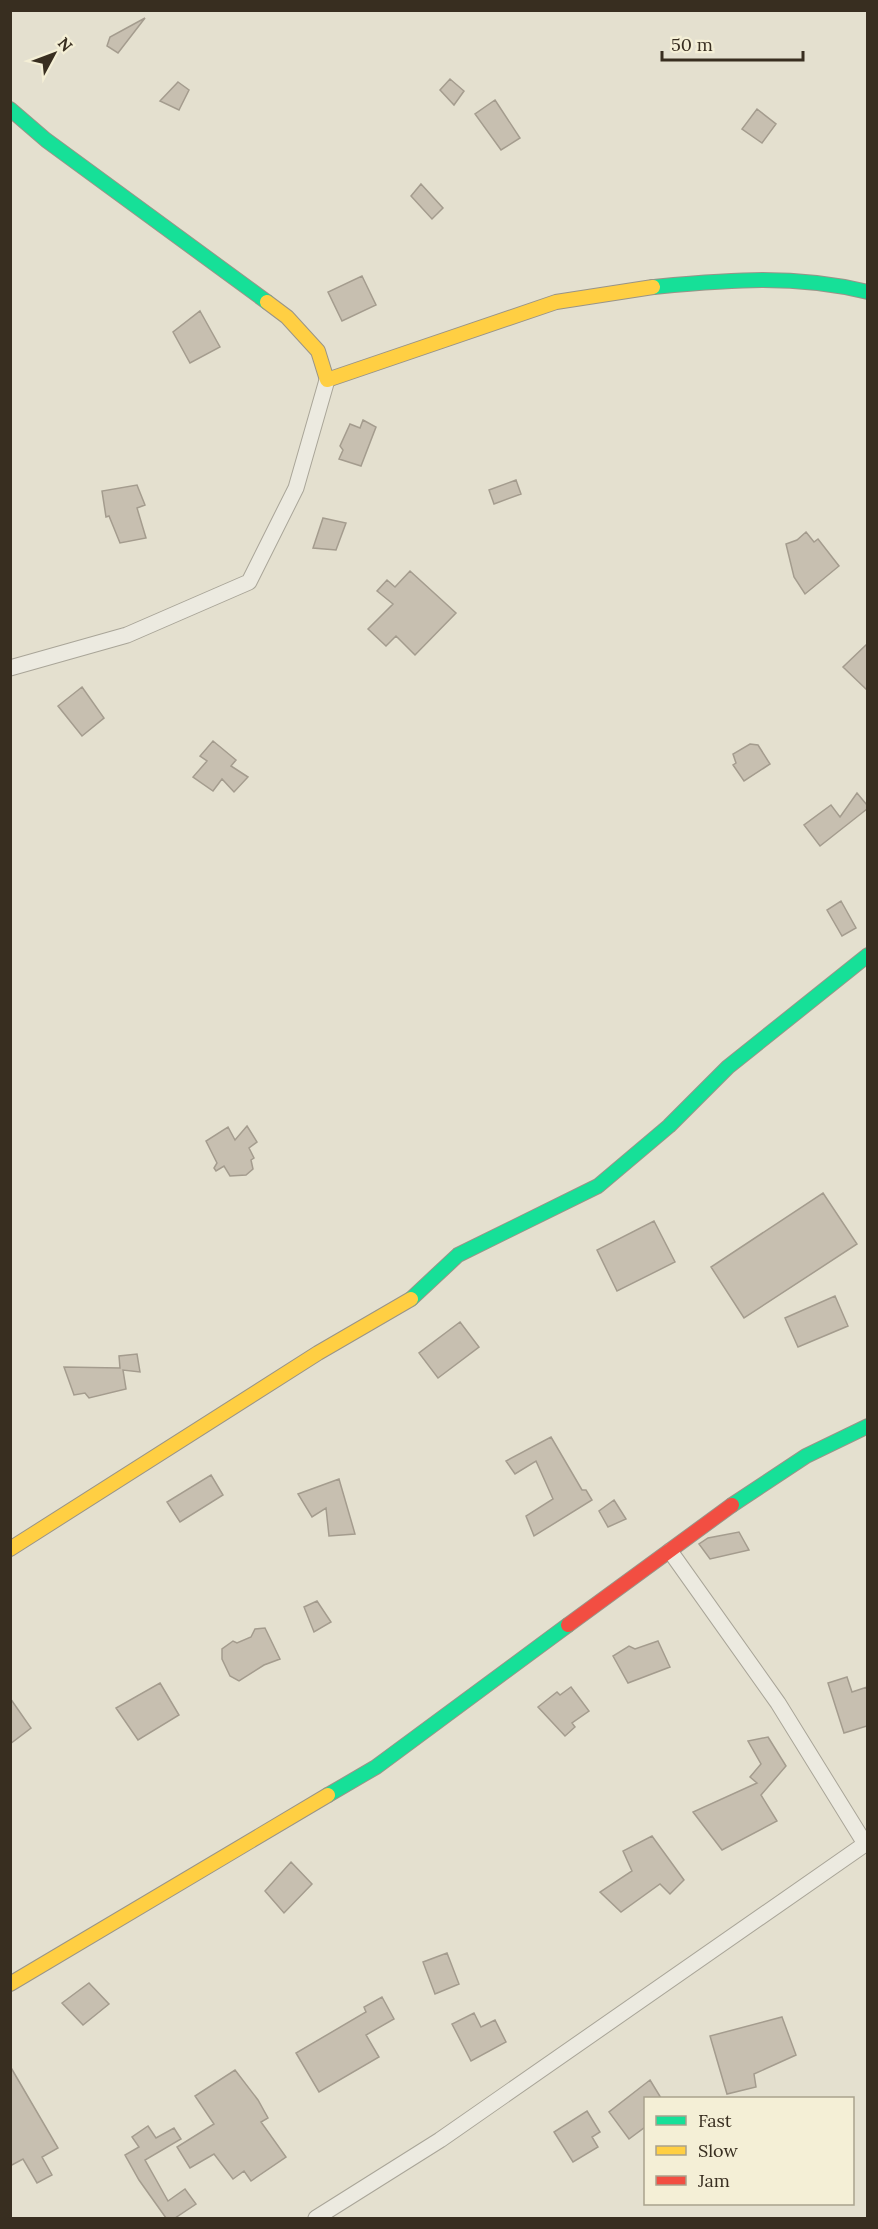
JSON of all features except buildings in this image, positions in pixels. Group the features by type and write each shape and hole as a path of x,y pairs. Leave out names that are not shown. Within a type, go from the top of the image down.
{"street":[{"path":"10,109 46,140 287,317 318,351 327,380 296,488 249,582 127,635 10,668"},
{"path":"327,380 556,302 633,288 752,278 834,284 867,292"},
{"path":"10,1549 318,1353 409,1301 458,1256 598,1186 669,1126 728,1067 867,955"},
{"path":"10,1984 376,1767 713,1518 806,1456 867,1426"},
{"path":"315,2218 440,2140 866,1842 778,1703 670,1551"}],"traffic: fast":[{"path":"10,109 46,140 267,302"},
{"path":"653,287 761,280 840,286 868,292"},
{"path":"411,1299 458,1255 598,1186 669,1126 728,1067 868,955"},
{"path":"732,1505 806,1456 868,1426"},
{"path":"328,1795 376,1767 568,1625"}],"traffic: slow":[{"path":"267,302 287,317 318,351 327,380 556,302 653,287"},
{"path":"10,1549 318,1353 411,1299"},
{"path":"10,1984 328,1795"}],"traffic: jam":[{"path":"568,1625 732,1505"}]}
